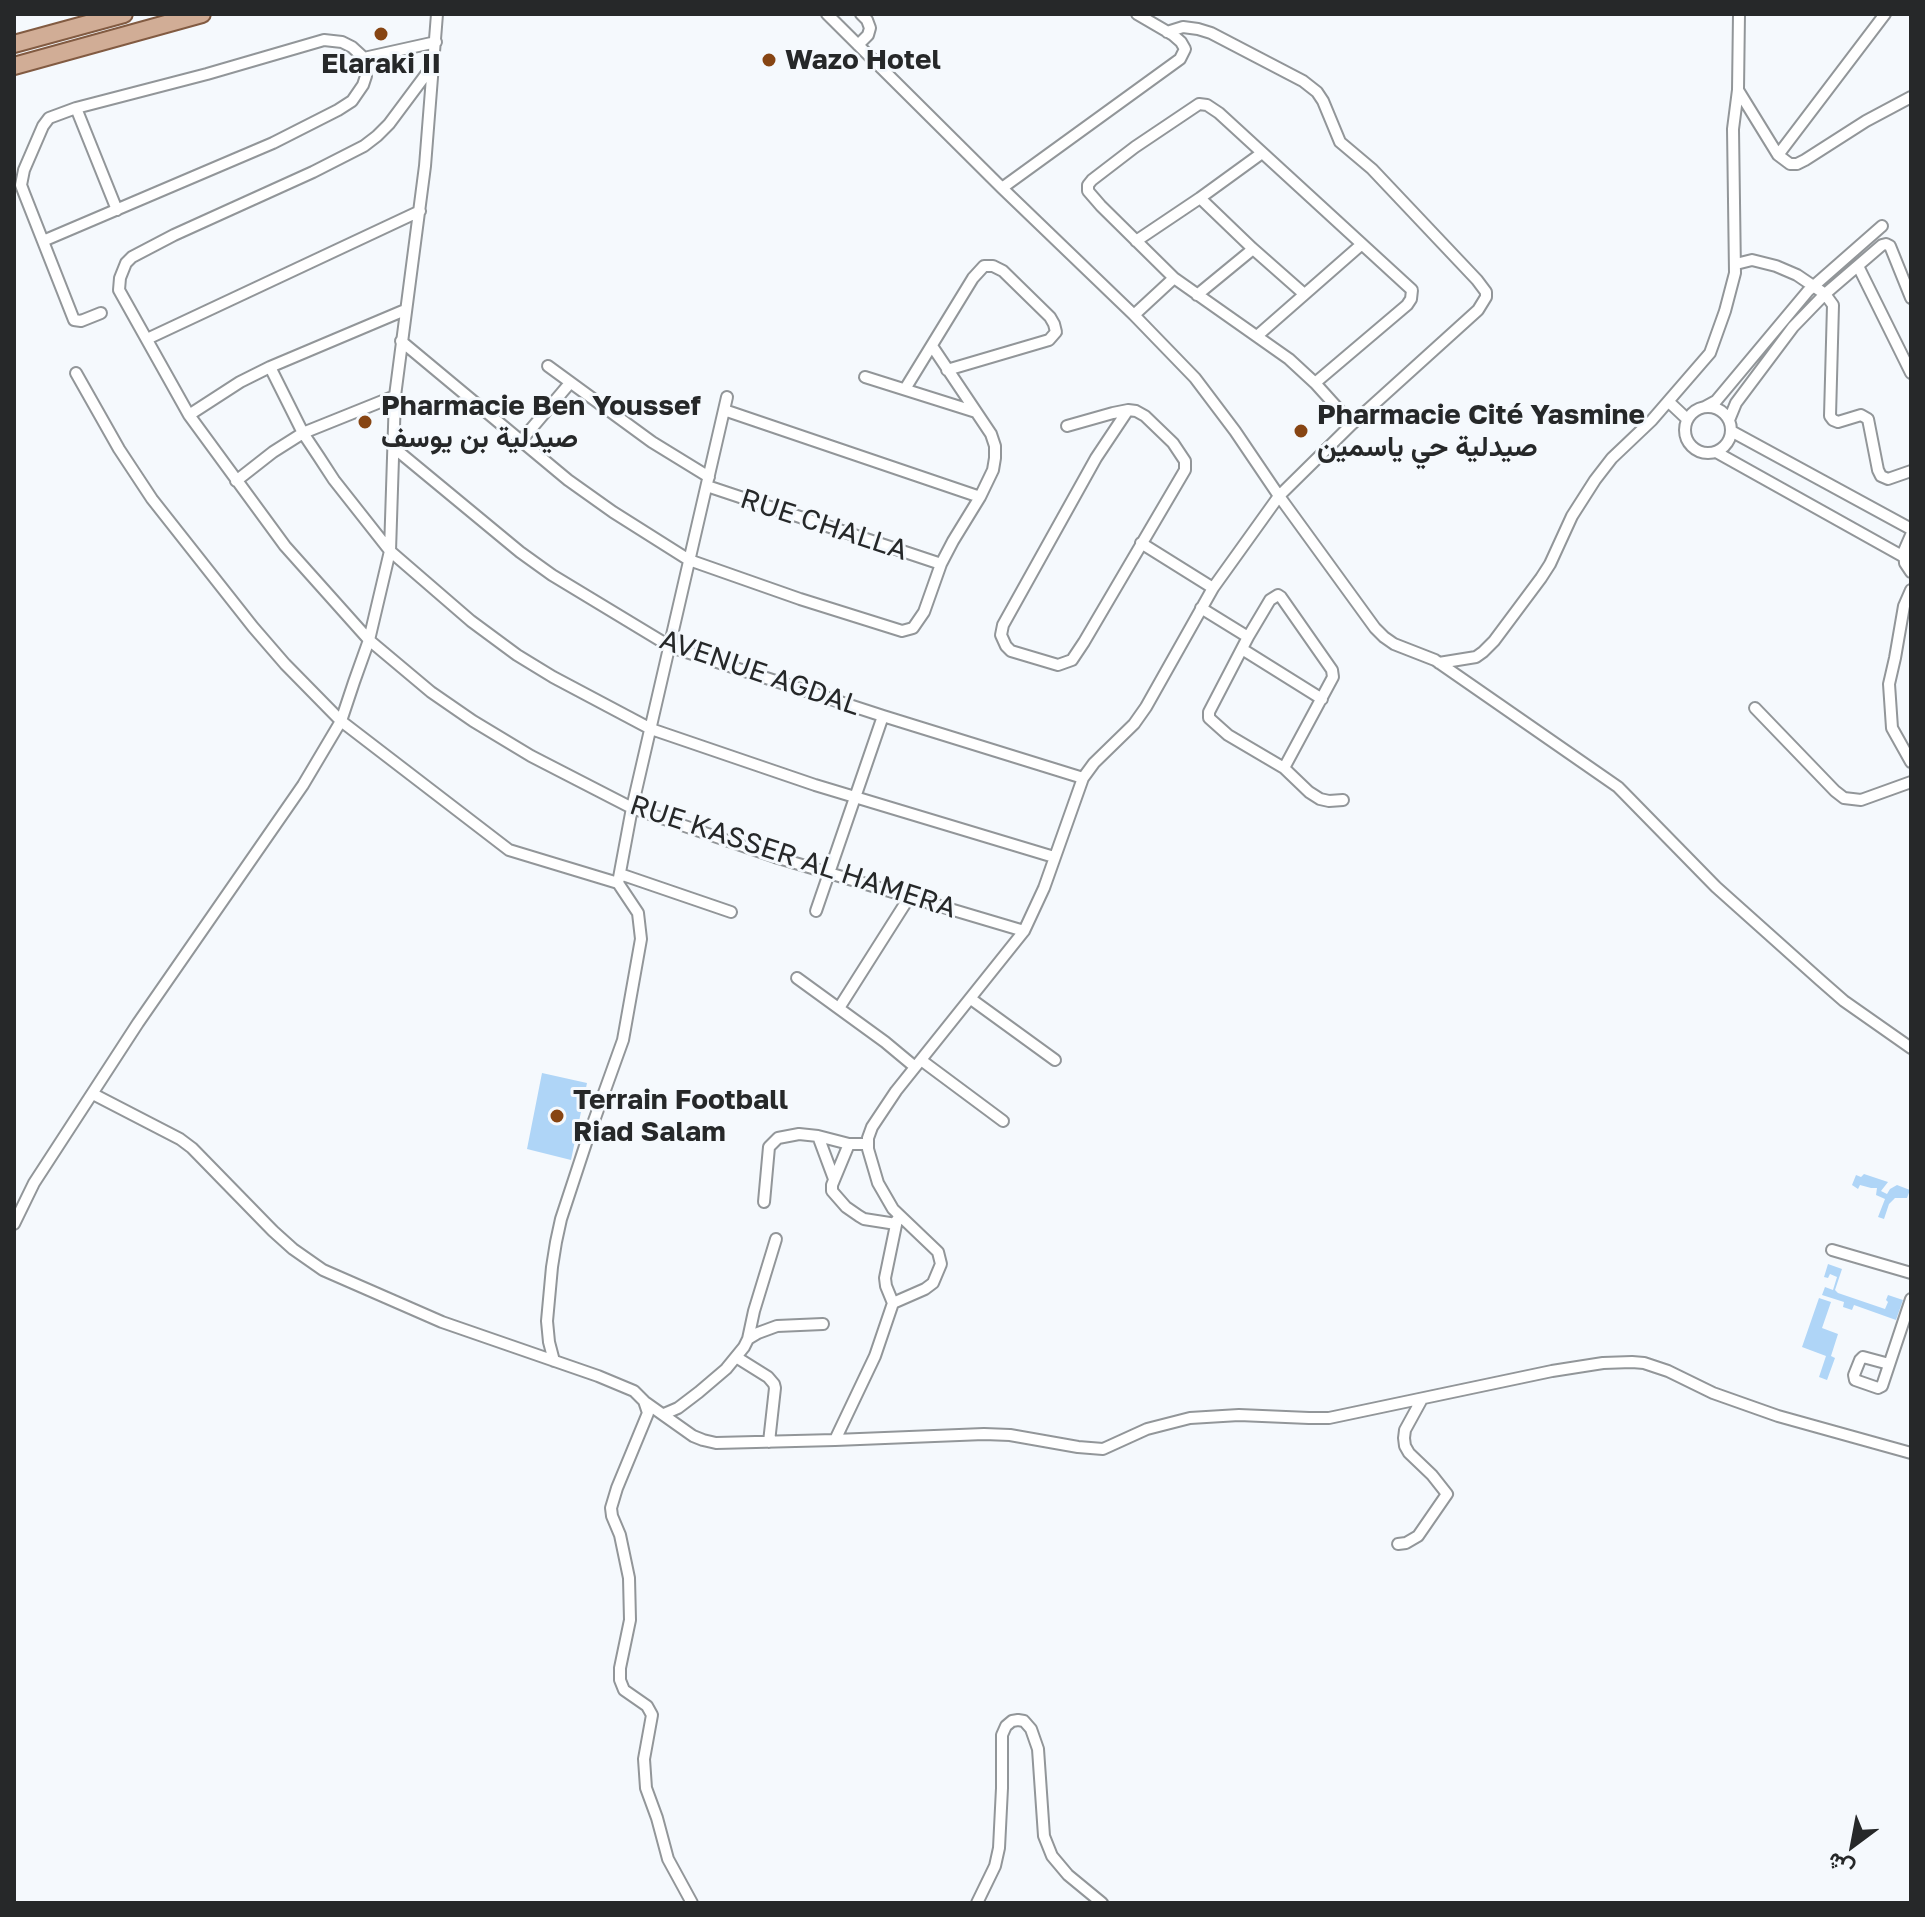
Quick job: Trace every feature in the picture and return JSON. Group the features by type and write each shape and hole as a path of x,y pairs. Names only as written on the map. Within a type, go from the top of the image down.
{"main road":[{"path":"14,44 124,14"},
{"path":"14,66 202,14"}],"street":[{"path":"14,1224 34,1183 172,973 303,785 341,721 369,640 390,551 395,396 425,166 437,14"},
{"path":"827,14 1195,378 1375,628 1394,644 1439,663 1618,787 1716,887 1820,980 1844,1001 1911,1048"},
{"path":"858,45 868,35 870,28 861,14"},
{"path":"1002,188 1184,54 1184,46 1137,14"},
{"path":"1439,663 1476,657 1494,641 1546,571 1572,516 1595,480 1612,458 1669,402 1710,353 1734,280 1736,264 1733,129 1738,90 1739,14"},
{"path":"1778,155 1885,14"},
{"path":"893,1303 933,1283 941,1264 938,1252 929,1242 897,1219 878,1183 868,1138 879,1115 1024,931 1036,908 1083,778 1146,707 1213,588 1279,496 1352,424 1478,310 1486,292 1372,169 1345,148 1317,92 1303,81 1230,41 1198,29 1183,27 1167,32"},
{"path":"43,241 273,143 338,110 352,101 363,85 366,76 364,58 342,42 324,40 76,108 46,122 22,179 24,193 74,320 81,321 101,313"},
{"path":"364,58 436,42"},
{"name":"RUE KASSER AL HAMERA","path":"433,65 389,124 364,146 174,235 132,257 122,271 119,290 189,415 292,555 369,640 431,692 473,721 531,756 632,808 775,857 1024,931"},
{"path":"1738,90 1778,155 1790,164 1805,160 1911,97"},
{"path":"1315,383 1407,305 1412,290 1407,284 1211,106 1203,104 1194,107 1092,180 1087,188 1095,200 1174,278 1289,359 1352,424"},
{"path":"76,108 117,210"},
{"path":"1136,241 1262,153"},
{"path":"1200,198 1303,293"},
{"path":"147,339 420,211"},
{"path":"1882,226 1814,286 1716,401 1695,411 1687,419 1685,435 1690,445 1699,452 1716,452 1904,557"},
{"path":"1257,336 1362,244"},
{"path":"1716,452 1729,442 1736,403 1793,327 1825,294 1882,245 1890,246 1911,298"},
{"path":"1197,295 1253,249"},
{"path":"1736,264 1752,260 1776,266 1797,275 1825,294 1833,305 1830,416 1838,422 1861,415 1868,419 1881,476 1888,479 1911,471"},
{"path":"905,389 973,278 984,266 1003,271 1054,324 1056,332 1049,340 947,370"},
{"path":"1858,266 1911,373"},
{"path":"1134,315 1174,278"},
{"path":"189,415 270,367 405,310"},
{"path":"401,341 520,442 591,497 689,560 902,631 913,628 924,612 941,564 993,470 995,446 991,434 932,346"},
{"name":"RUE CHALLA","path":"548,366 708,481 941,564"},
{"path":"270,367 303,433 334,480 390,551 471,621 553,677 651,729 719,754 1054,857"},
{"path":"76,373 119,449 152,499 253,627 341,721 509,850 731,912"},
{"path":"865,377 976,412"},
{"path":"520,442 570,383"},
{"path":"236,481 303,433 395,396"},
{"path":"554,1361 547,1321 556,1242 576,1173 623,1040 641,939 638,913 619,879 632,808 727,397"},
{"path":"1669,402 1687,419"},
{"path":"1705,407 1722,411 1730,425 1911,532 1904,557 1911,572"},
{"path":"724,410 980,497"},
{"path":"1067,426 1128,410 1145,416 1162,432 1181,454 1185,465 1183,476 1084,642 1072,660 1058,665 1011,651 1001,635 1003,625 1096,458 1128,410"},
{"name":"AVENUE AGDAL","path":"393,447 520,552 552,575 671,647 1083,778"},
{"path":"1141,543 1213,588"},
{"path":"1911,590 1904,606 1889,684 1892,728 1911,762"},
{"path":"1284,768 1332,681 1332,670 1278,595 1270,600 1248,637 1209,712 1209,718 1228,735 1284,768 1320,799 1343,800"},
{"path":"1201,608 1248,637"},
{"path":"1242,649 1322,699"},
{"path":"1755,708 1844,798 1861,800 1911,782"},
{"path":"816,911 883,716"},
{"path":"839,1008 910,896"},
{"path":"797,978 1003,1121"},
{"path":"971,999 1055,1060"},
{"path":"93,1094 180,1139 202,1156 273,1231 323,1270 442,1322 634,1391 680,1427 703,1440 716,1443 955,1434 1010,1435 1103,1449 1147,1429 1190,1418 1239,1415 1329,1418 1552,1371 1632,1362 1668,1371 1713,1393 1778,1416 1911,1453"},
{"path":"764,1202 769,1147 778,1138 799,1134 849,1144 868,1144"},
{"path":"818,1136 834,1179"},
{"path":"849,1144 832,1191 846,1207 864,1219 897,1219"},
{"path":"835,1440 875,1356 893,1303 885,1278 897,1219"},
{"path":"664,1414 678,1408 726,1369 748,1339 776,1239"},
{"path":"1832,1250 1911,1273"},
{"path":"1889,1364 1911,1299"},
{"path":"748,1339 777,1326 823,1324"},
{"path":"736,1357 774,1384 769,1442"},
{"path":"1398,1544 1418,1536 1447,1494 1405,1446 1405,1430 1422,1399"},
{"path":"644,1401 648,1413 611,1508 629,1578 630,1620 620,1680 624,1690 647,1706 652,1715 644,1759 646,1788 668,1859 692,1903"},
{"path":"977,1903 995,1866 999,1848 1002,1735 1006,1726 1018,1720 1024,1721 1031,1729 1038,1749 1044,1836 1052,1856 1068,1875 1102,1903"}],"shaded area":[{"name":"Terrain Football Riad Salam","path":"542,1073 587,1083 571,1160 527,1149"},
{"path":"1864,1174 1888,1182 1881,1191 1887,1194 1897,1185 1910,1190 1907,1198 1895,1198 1889,1204 1884,1219 1878,1217 1885,1199 1876,1195 1877,1188 1860,1185 1858,1189 1852,1185 1856,1175 1861,1177"},
{"path":"1828,1264 1842,1269 1835,1290 1838,1293 1885,1309 1888,1295 1903,1300 1896,1320 1854,1305 1852,1310 1843,1307 1844,1302 1822,1295 1825,1287 1833,1290 1837,1277 1830,1274 1828,1278 1824,1277"},
{"path":"1819,1298 1831,1302 1822,1328 1838,1334 1831,1356 1835,1358 1827,1380 1819,1377 1826,1356 1802,1347"}],"place":[{"name":"Elaraki II","path":"381,34"},
{"name":"Wazo Hotel","path":"769,60"},
{"name":"Pharmacie Ben Youssef صيدلية بن يوسف","path":"365,422"},
{"name":"Pharmacie Cité Yasmine صيدلية حي ياسمين","path":"1301,431"},
{"name":"Terrain Football Riad Salam","path":"557,1116"}]}
